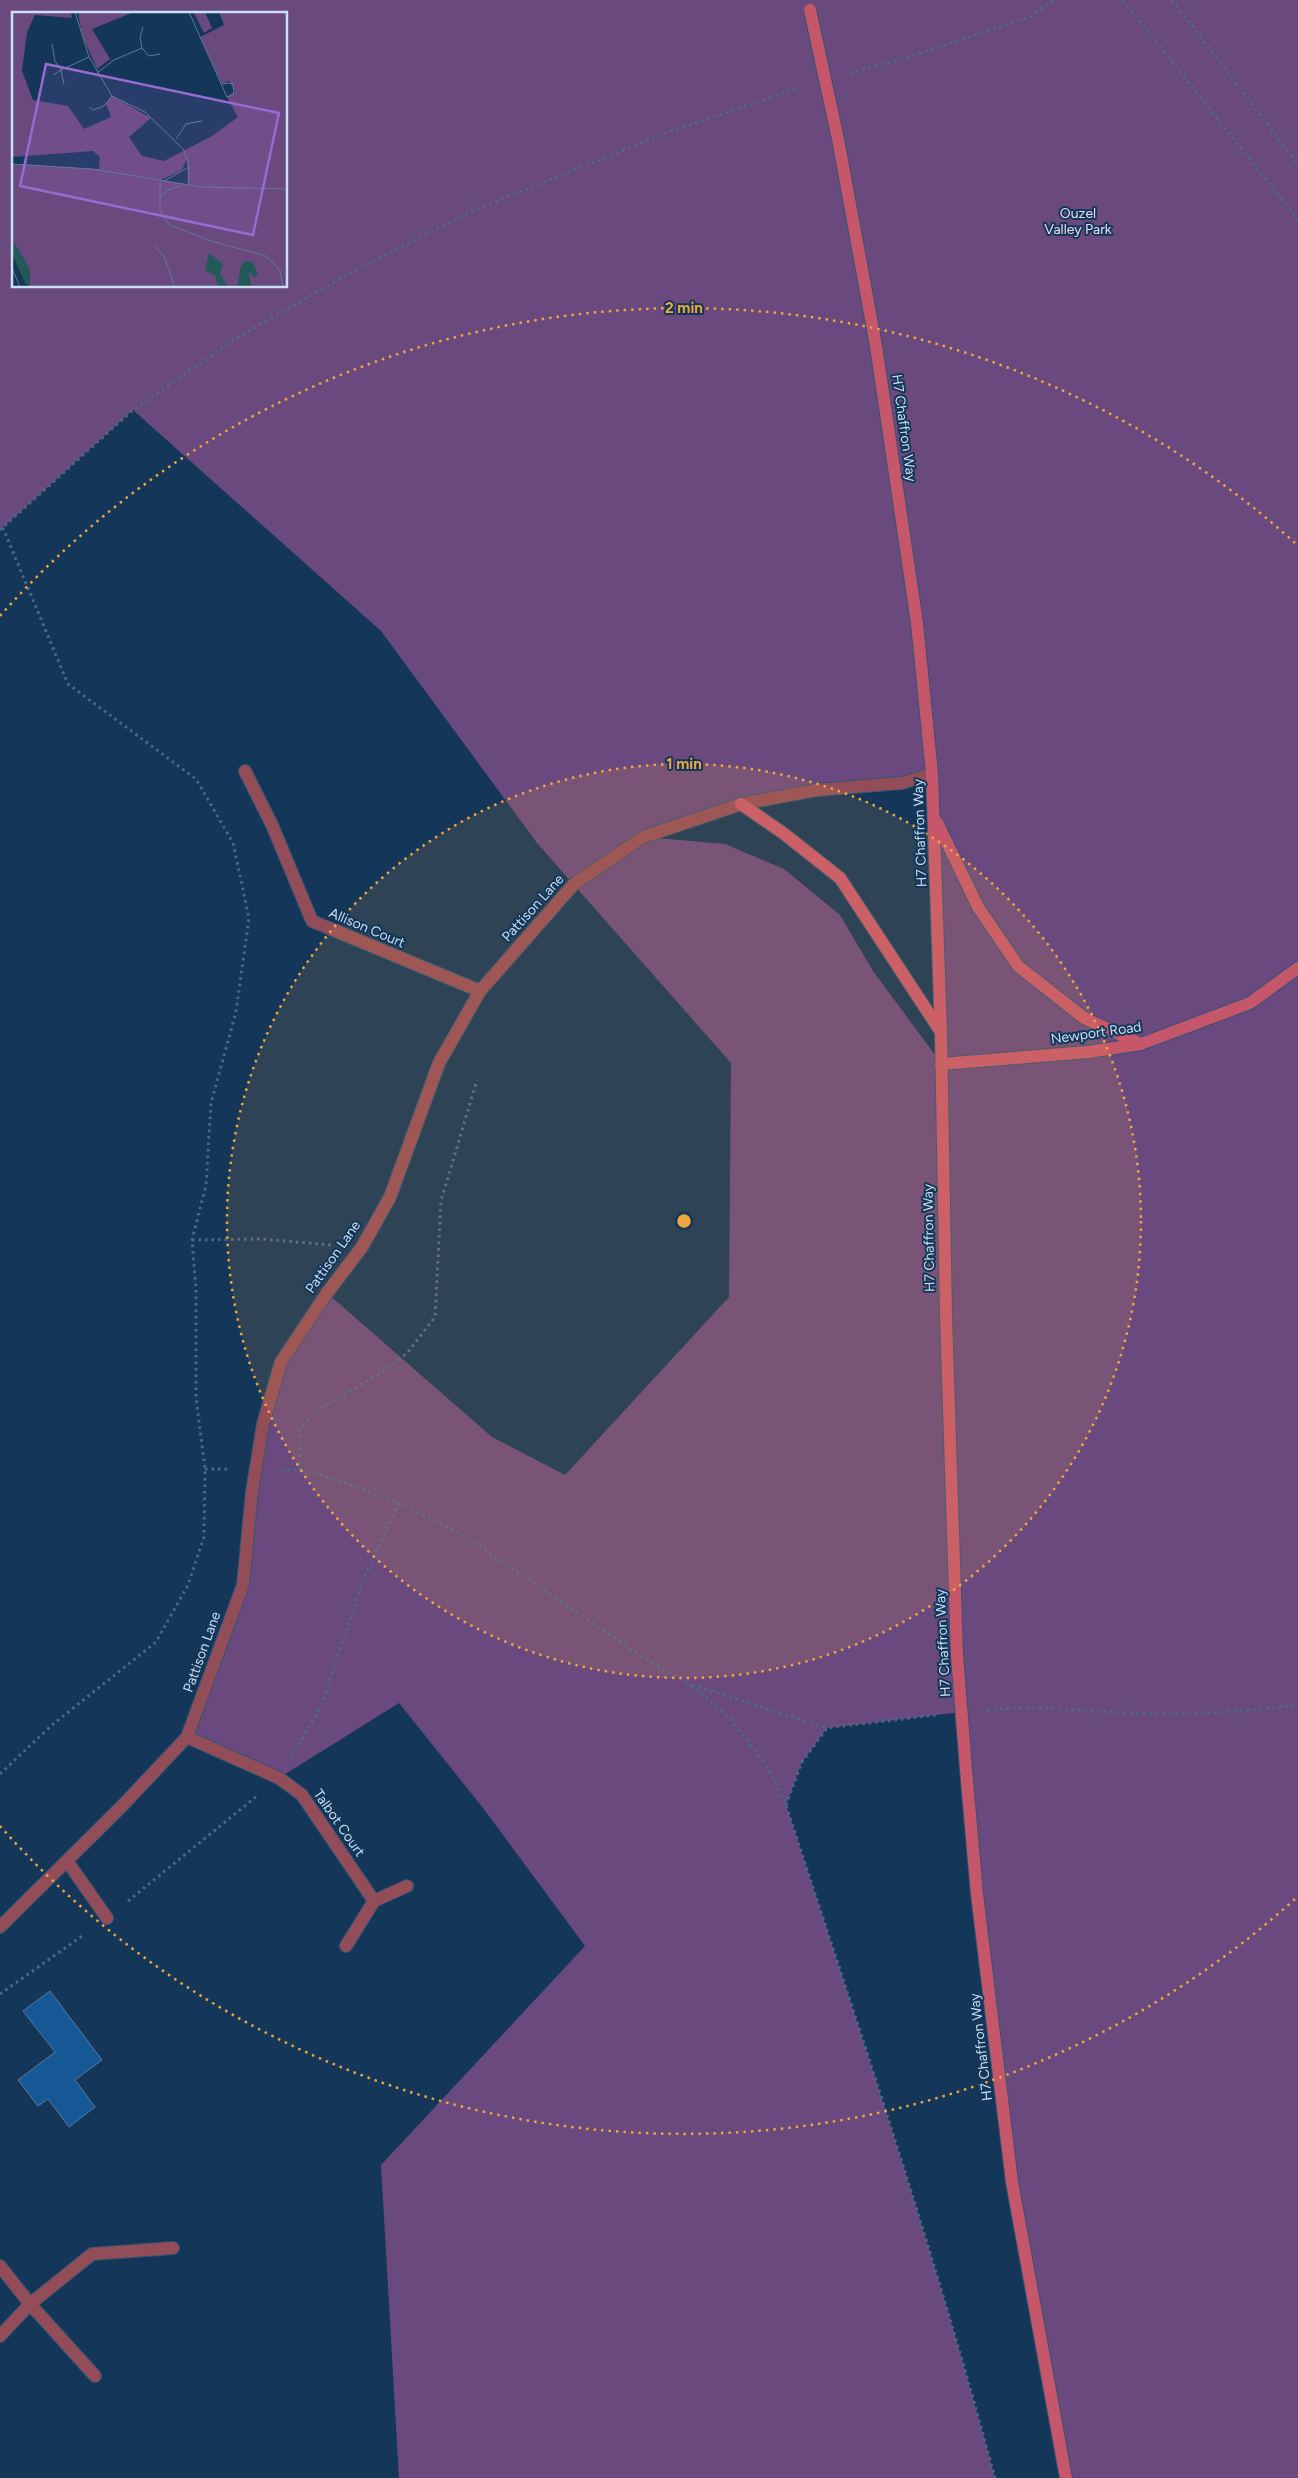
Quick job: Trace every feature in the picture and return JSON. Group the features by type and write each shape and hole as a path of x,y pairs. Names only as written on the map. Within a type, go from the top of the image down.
{"street":[{"name":"H7 Chaffron Way","path":"808,5 838,139 876,346 916,623 932,774 935,817 942,1064 946,1326 957,1655 977,1894 1012,2182 1066,2478"},
{"name":"Allison Court","path":"245,771 272,825 312,921 480,991"},
{"name":"Pattison Lane","path":"0,1927 187,1737 243,1585 256,1468 263,1424 281,1362 327,1293 362,1247 390,1197 439,1063 480,991 574,884 643,837 741,804 816,790 902,783 932,774"},
{"path":"741,804 783,833 840,878 941,1032"},
{"path":"935,817 978,908 1018,966 1084,1018 1141,1044"},
{"name":"Newport Road","path":"942,1064 1088,1052 1141,1044 1250,1003 1298,968"},
{"name":"Talbot Court","path":"187,1737 279,1778 302,1795 374,1900"},
{"path":"67,1861 107,1918"},
{"path":"346,1946 374,1900 407,1886"},
{"path":"0,2336 30,2304 92,2254 173,2248"},
{"path":"0,2266 30,2304 95,2376"}],"path":[{"path":"848,74 915,55 1030,17 1053,0"},
{"path":"1123,0 1298,220"},
{"path":"1172,0 1298,164"},
{"path":"0,1774 52,1725 156,1642 188,1585 204,1537 206,1469 196,1397 196,1289 192,1240 206,1184 211,1103 236,1012 249,918 234,844 196,779 68,684 2,529 133,410 235,339 354,271 470,212 664,134 771,96 810,85"},
{"path":"300,1470 299,1429 318,1410 386,1370 408,1352 435,1317 441,1201 477,1080"},
{"path":"192,1240 262,1240 362,1247"},
{"path":"206,1469 256,1468 300,1470 344,1482 399,1503 458,1532 632,1650 689,1684 730,1718 768,1768 786,1805 892,2127 962,2353 995,2478"},
{"path":"689,1684 827,1728 944,1714"},
{"path":"980,1710 1017,1707 1165,1714 1248,1711 1298,1705"},
{"path":"786,1805 802,1762 827,1728"}],"green space":[{"name":"Ouzel Valley Park","path":"0,0 1298,0 1298,2478 1065,2478 1013,2185 961,1712 827,1728 802,1762 786,1805 921,2224 972,2393 995,2478 399,2478 381,2165 585,1946 483,1808 399,1703 279,1778 187,1737 243,1585 263,1424 281,1362 327,1293 492,1437 565,1475 729,1297 731,1063 537,843 381,631 133,410 0,530","holes":["932,774 941,1063 873,971 840,915 784,869 725,844 645,837 741,804"]}],"building":[{"path":"50,1991 102,2060 75,2080 95,2107 69,2127 48,2099 38,2106 18,2080 55,2052 23,2011"}]}
